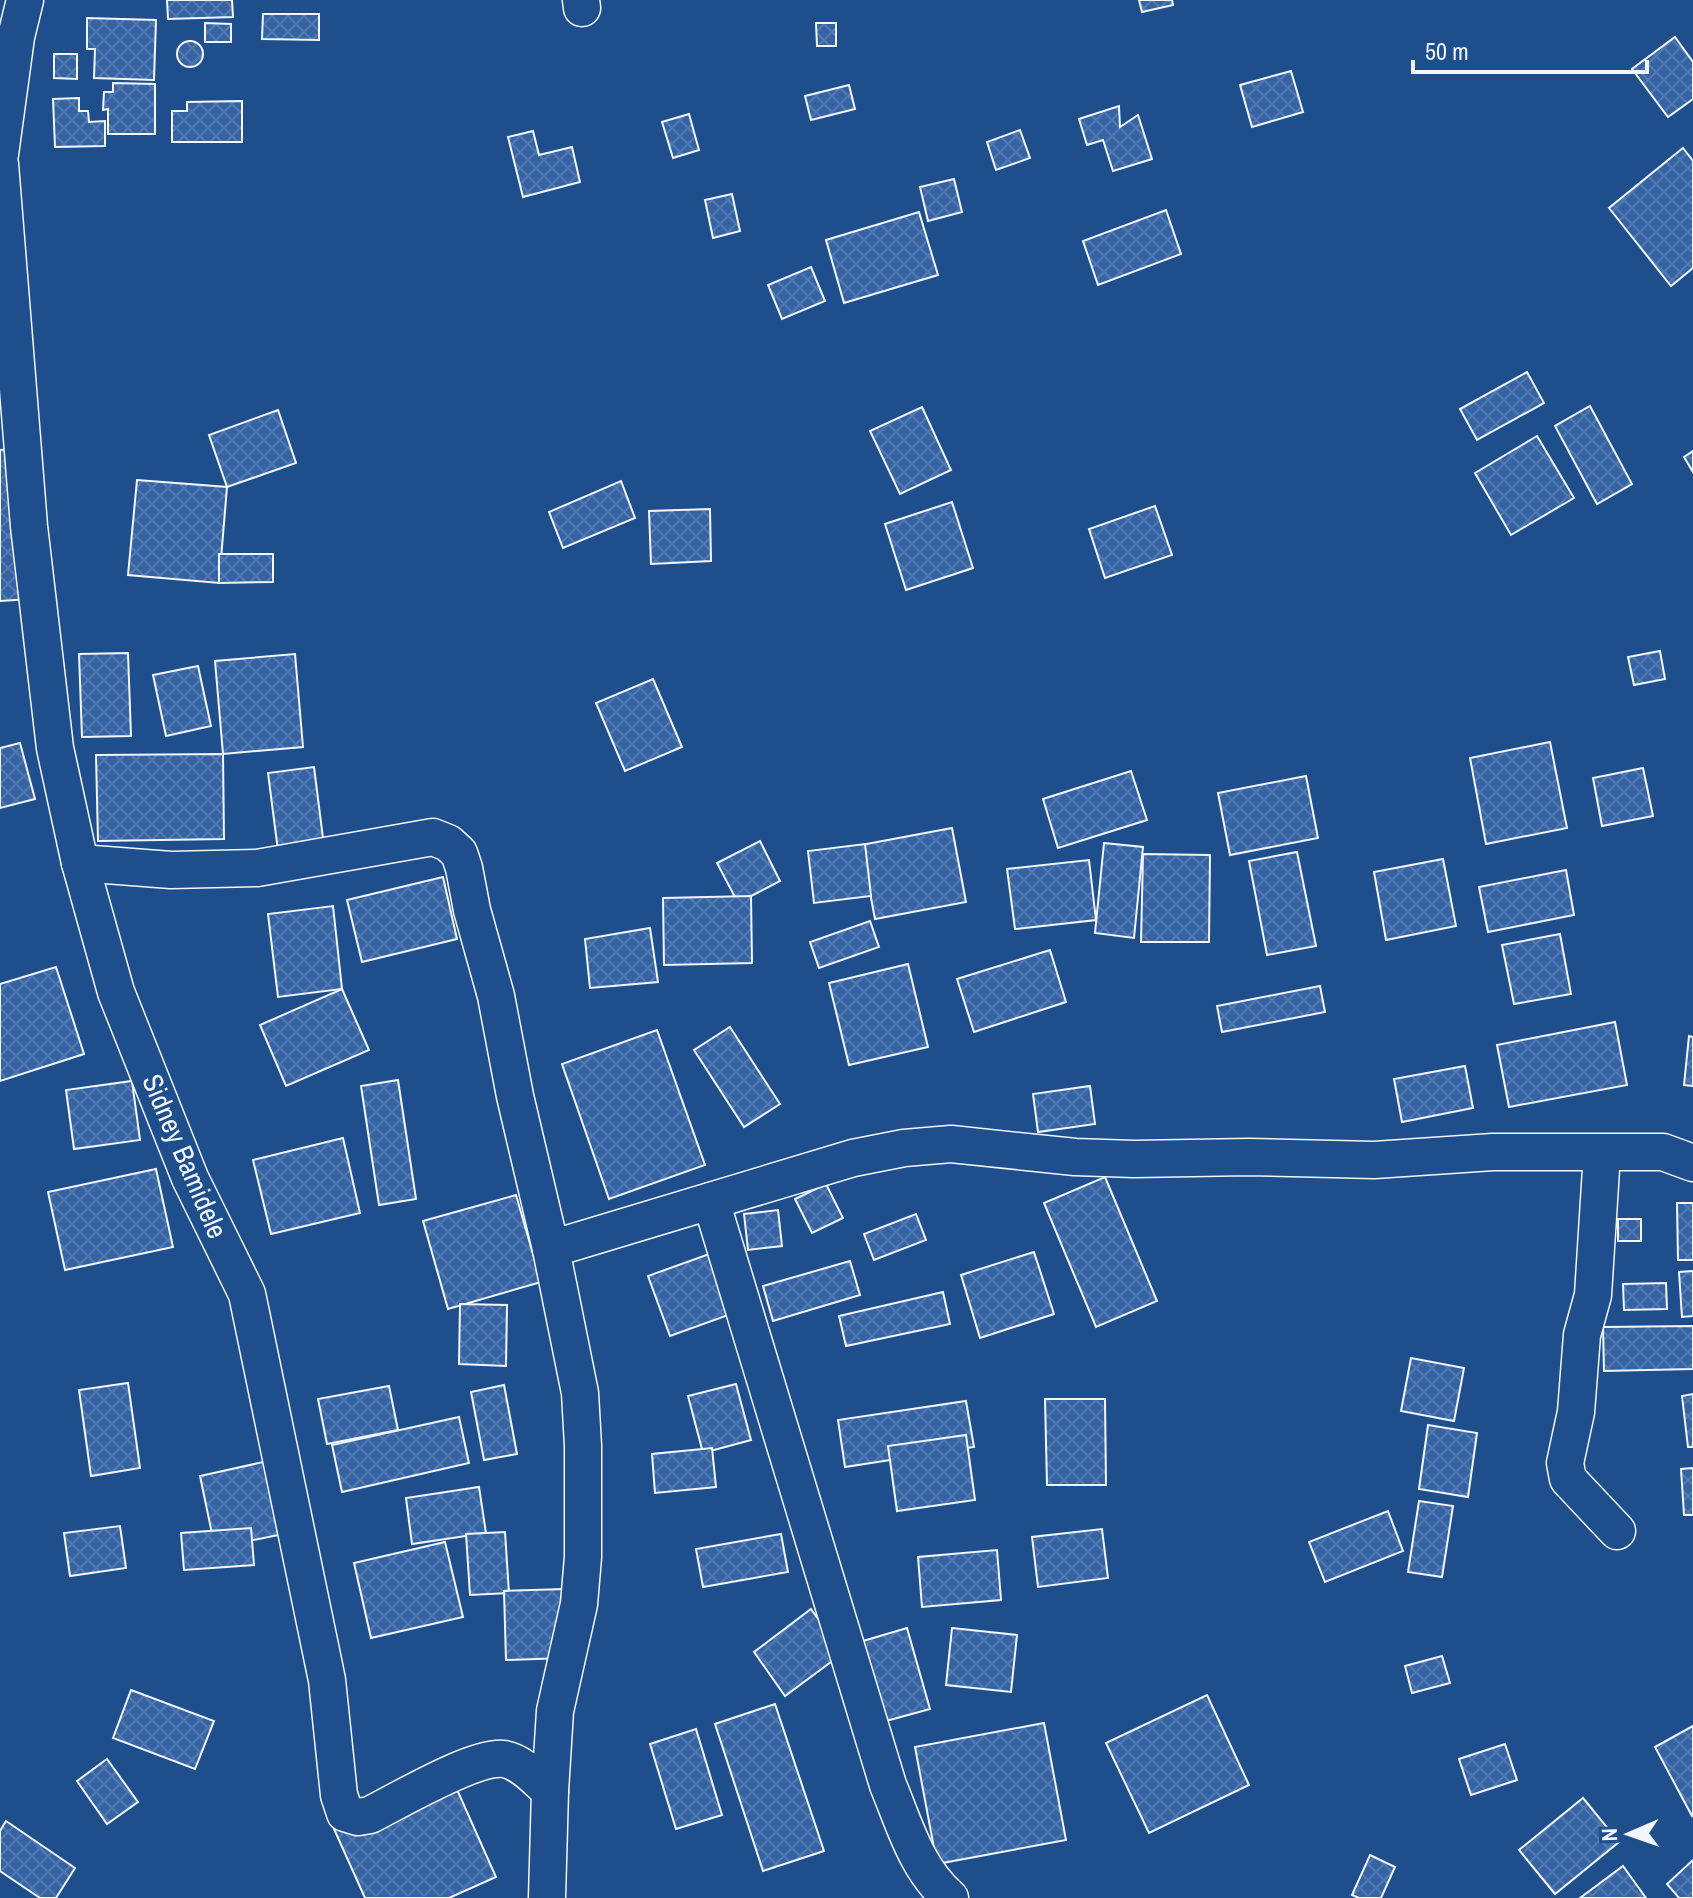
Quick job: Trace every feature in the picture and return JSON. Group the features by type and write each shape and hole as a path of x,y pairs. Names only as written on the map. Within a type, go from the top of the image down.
{"street":[{"path":"0,154 16,37 25,0"},
{"name":"Sidney Bamidele","path":"0,164 31,542 55,748 80,863 116,992 190,1178 247,1294 327,1680 339,1795 345,1813 358,1817 370,1815 444,1777 492,1759 506,1759 521,1766 550,1791"},
{"path":"80,863 171,870 257,868 433,837 448,843 459,853 496,996 580,1393 583,1557 579,1604 555,1711 547,1898"},
{"path":"551,1249 853,1158 904,1148 951,1144 1075,1157 1134,1159 1249,1157 1374,1160 1493,1152 1663,1152 1693,1163"},
{"path":"1602,1153 1593,1295 1582,1335 1576,1412 1565,1463 1568,1479 1617,1531"},
{"path":"711,1201 888,1785 919,1862 935,1885 950,1898"}],"building":[{"path":"167,0 232,0 233,17 168,19"},
{"path":"1139,0 1172,0 1173,5 1142,12"},
{"path":"263,14 319,14 319,40 262,39"},
{"path":"87,18 156,20 154,80 94,78 95,49 87,49"},
{"path":"205,23 231,24 231,42 205,42"},
{"path":"816,23 836,23 836,46 817,46"},
{"path":"1675,37 1693,62 1693,99 1668,117 1632,69"},
{"path":"190,41 199,45 203,54 199,63 190,67 181,63 177,54 181,45"},
{"path":"54,54 77,54 77,79 54,78"},
{"path":"1291,71 1303,112 1252,127 1240,85"},
{"path":"113,83 155,84 155,134 108,134 108,109 103,110 104,92 113,92"},
{"path":"849,85 855,109 811,120 805,96"},
{"path":"79,98 79,111 88,111 89,122 105,121 105,146 55,147 53,99"},
{"path":"242,101 242,142 172,142 172,111 187,111 187,102"},
{"path":"1119,106 1120,127 1138,115 1152,159 1113,171 1103,140 1087,145 1079,119"},
{"path":"689,114 699,150 673,158 662,122"},
{"path":"1020,130 1030,158 996,170 987,142"},
{"path":"533,131 539,155 572,147 580,182 523,197 508,137"},
{"path":"1683,148 1693,161 1693,268 1671,286 1609,208"},
{"path":"954,179 962,212 928,221 920,187"},
{"path":"732,194 740,231 713,238 705,200"},
{"path":"1166,210 1181,254 1098,285 1083,241"},
{"path":"919,212 938,275 844,303 826,240"},
{"path":"811,267 825,301 782,319 768,285"},
{"path":"1527,372 1544,403 1477,440 1460,409"},
{"path":"1590,406 1632,484 1597,504 1555,426"},
{"path":"922,407 951,470 900,494 870,431"},
{"path":"278,410 296,463 227,487 209,435"},
{"path":"1537,436 1574,498 1511,535 1475,473"},
{"path":"21,448 30,599 0,601 0,450"},
{"path":"1693,451 1693,472 1684,457"},
{"path":"137,480 227,487 219,583 128,575"},
{"path":"621,481 635,518 563,548 549,512"},
{"path":"952,502 973,568 906,590 885,524"},
{"path":"1155,506 1172,555 1105,578 1089,529"},
{"path":"710,509 711,561 651,564 649,511"},
{"path":"219,554 273,554 273,582 219,583"},
{"path":"1660,651 1665,679 1634,685 1628,657"},
{"path":"128,653 131,736 82,737 79,654"},
{"path":"295,654 303,747 223,754 215,661"},
{"path":"198,666 211,726 166,736 153,675"},
{"path":"653,679 682,747 625,771 596,703"},
{"path":"1550,742 1567,828 1486,844 1470,758"},
{"path":"20,743 35,799 0,808 0,748"},
{"path":"223,754 224,839 98,841 96,755"},
{"path":"314,767 324,846 278,851 268,773"},
{"path":"1643,768 1653,816 1602,826 1593,778"},
{"path":"1131,771 1147,820 1058,848 1043,799"},
{"path":"1306,776 1318,838 1230,855 1218,793"},
{"path":"952,828 966,902 875,919 861,845"},
{"path":"760,841 780,881 738,903 717,863"},
{"path":"1104,843 1143,847 1134,938 1095,933"},
{"path":"865,844 871,896 814,903 808,851"},
{"path":"1297,852 1316,946 1267,955 1249,861"},
{"path":"1143,854 1210,855 1209,942 1141,942"},
{"path":"1443,859 1456,926 1386,940 1374,872"},
{"path":"1089,860 1096,920 1015,929 1007,869"},
{"path":"1566,870 1574,915 1488,932 1479,887"},
{"path":"443,877 457,939 362,962 347,900"},
{"path":"751,896 752,963 664,965 663,898"},
{"path":"333,906 342,989 278,997 268,914"},
{"path":"870,921 879,947 819,968 810,942"},
{"path":"650,928 658,982 590,988 585,939"},
{"path":"1560,934 1571,994 1514,1004 1502,945"},
{"path":"1050,950 1066,1002 974,1032 957,979"},
{"path":"908,964 928,1047 849,1065 829,983"},
{"path":"56,967 84,1054 0,1081 0,984"},
{"path":"1320,986 1325,1012 1222,1032 1217,1006"},
{"path":"342,989 369,1050 286,1086 260,1025"},
{"path":"1615,1022 1627,1085 1509,1107 1497,1045"},
{"path":"730,1027 780,1104 744,1127 694,1050"},
{"path":"657,1030 705,1165 609,1199 562,1064"},
{"path":"1689,1036 1693,1037 1693,1086 1684,1085"},
{"path":"1465,1066 1473,1108 1402,1122 1394,1079"},
{"path":"398,1080 416,1199 379,1205 361,1086"},
{"path":"132,1081 140,1140 74,1149 66,1090"},
{"path":"1090,1086 1095,1124 1038,1132 1033,1094"},
{"path":"343,1138 360,1213 271,1234 253,1160"},
{"path":"156,1169 173,1247 65,1270 48,1192"},
{"path":"1105,1177 1157,1301 1096,1327 1044,1203"},
{"path":"826,1184 843,1218 812,1233 795,1199"},
{"path":"516,1195 541,1282 448,1309 423,1221"},
{"path":"1677,1203 1693,1203 1693,1260 1678,1260"},
{"path":"778,1210 782,1246 748,1250 744,1214"},
{"path":"916,1214 926,1240 874,1260 864,1234"},
{"path":"1618,1219 1641,1219 1641,1241 1618,1241"},
{"path":"1034,1252 1054,1314 980,1338 961,1275"},
{"path":"712,1253 734,1313 670,1336 648,1276"},
{"path":"850,1261 860,1295 773,1321 763,1286"},
{"path":"1693,1271 1693,1316 1682,1317 1679,1272"},
{"path":"1666,1283 1667,1309 1624,1310 1623,1284"},
{"path":"943,1292 950,1324 846,1346 839,1316"},
{"path":"460,1304 507,1305 506,1366 459,1364"},
{"path":"1693,1326 1693,1369 1604,1371 1603,1327"},
{"path":"1411,1358 1464,1368 1454,1421 1401,1411"},
{"path":"128,1383 140,1468 91,1476 79,1390"},
{"path":"736,1384 751,1440 703,1453 688,1396"},
{"path":"504,1385 517,1454 484,1460 471,1392"},
{"path":"389,1386 398,1430 327,1444 318,1399"},
{"path":"1693,1394 1693,1447 1688,1447 1682,1396"},
{"path":"1045,1399 1105,1399 1106,1485 1047,1485"},
{"path":"966,1401 974,1447 845,1467 838,1420"},
{"path":"459,1417 469,1463 342,1492 332,1445"},
{"path":"1428,1425 1477,1433 1468,1497 1419,1489"},
{"path":"966,1435 975,1500 897,1511 888,1446"},
{"path":"712,1448 716,1487 655,1493 652,1454"},
{"path":"277,1459 293,1532 215,1548 200,1476"},
{"path":"1693,1468 1693,1515 1684,1515 1681,1469"},
{"path":"479,1487 486,1533 412,1544 406,1498"},
{"path":"1419,1501 1453,1506 1442,1577 1408,1572"},
{"path":"1388,1511 1403,1551 1325,1582 1309,1542"},
{"path":"120,1526 126,1568 70,1576 64,1533"},
{"path":"251,1528 254,1565 184,1570 181,1533"},
{"path":"1102,1529 1108,1578 1038,1587 1032,1537"},
{"path":"505,1532 509,1593 470,1595 466,1534"},
{"path":"781,1534 788,1572 703,1587 696,1549"},
{"path":"445,1542 463,1617 371,1638 354,1563"},
{"path":"997,1550 1001,1600 922,1607 918,1557"},
{"path":"563,1589 565,1658 506,1660 504,1591"},
{"path":"811,1609 843,1653 785,1696 754,1652"},
{"path":"907,1628 930,1709 886,1721 863,1641"},
{"path":"952,1628 1017,1635 1011,1692 946,1685"},
{"path":"1442,1656 1450,1683 1412,1693 1405,1666"},
{"path":"131,1690 214,1721 195,1769 113,1738"},
{"path":"1207,1695 1249,1785 1149,1833 1106,1743"},
{"path":"775,1704 824,1851 763,1871 715,1724"},
{"path":"1044,1723 1066,1840 937,1864 915,1747"},
{"path":"1693,1726 1693,1815 1692,1816 1655,1747"},
{"path":"696,1729 722,1815 676,1829 650,1744"},
{"path":"1505,1744 1517,1780 1471,1795 1459,1759"},
{"path":"107,1759 138,1802 107,1824 77,1781"},
{"path":"451,1776 496,1877 449,1898 365,1898 334,1829"},
{"path":"1583,1798 1619,1842 1555,1894 1519,1850"},
{"path":"6,1821 75,1868 56,1898 40,1898 0,1871 0,1831"},
{"path":"1370,1855 1395,1867 1381,1898 1359,1898 1352,1895"},
{"path":"1693,1860 1693,1898 1679,1898 1667,1884"},
{"path":"1623,1866 1646,1898 1580,1898"}]}
